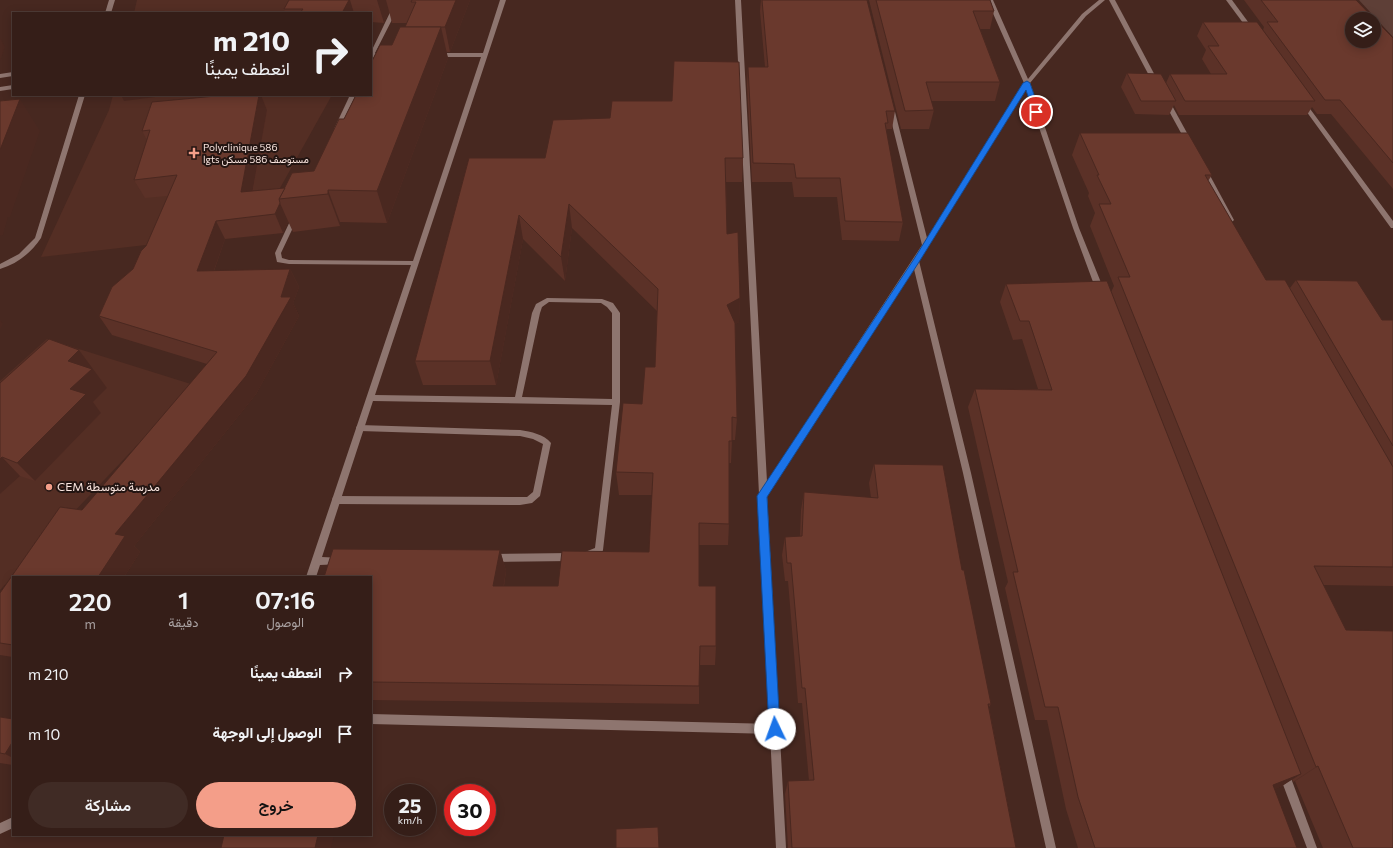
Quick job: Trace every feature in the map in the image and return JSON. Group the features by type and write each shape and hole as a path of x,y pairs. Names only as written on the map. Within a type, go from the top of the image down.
{"street":[{"path":"108,12 112,0"},
{"path":"395,55 372,56 399,0"},
{"path":"310,576 503,0"},
{"path":"738,0 781,848"},
{"path":"990,0 1027,83 1076,228 1102,295"},
{"path":"762,496 926,246 1027,83 1084,14 1102,0"},
{"path":"1112,0 1160,90"},
{"path":"1229,0 1257,39"},
{"path":"432,55 485,55"},
{"path":"0,76 12,74"},
{"path":"0,89 12,87"},
{"path":"0,267 22,256 32,247 38,238 82,96"},
{"path":"333,138 353,96"},
{"path":"1164,97 1194,152"},
{"path":"1299,97 1393,226"},
{"path":"889,100 926,246"},
{"path":"1202,166 1235,228"},
{"path":"299,210 278,253 279,260 289,262 415,263"},
{"path":"916,261 967,473 1051,848"},
{"path":"481,559 586,556 600,550 616,402 616,313 610,305 602,300 547,300 539,306 536,313 518,400"},
{"path":"370,398 616,402"},
{"path":"336,500 530,500 537,494 547,443 535,436 520,433 360,428"},
{"path":"316,561 347,561"},
{"path":"372,719 775,729"},
{"path":"1281,766 1312,848"},
{"path":"0,829 12,823"}],"shaded area":[{"path":"137,0 379,0 372,12 134,12"},
{"path":"1359,0 1393,0 1393,37 1381,24 1381,12 1370,12"},
{"name":"Polyclinique 586 lgts مستوصف 586 مسكن","path":"113,96 331,96 275,197 233,235 41,257 109,110"},
{"name":"CEM مدرسة متوسطة","path":"47,339 194,385 0,590 0,381"}],"building":[{"path":"289,0 349,0 343,12 301,12 303,9 284,9"},
{"path":"412,0 456,0 445,27 405,27 416,2 411,2"},
{"path":"762,0 867,0 895,111 886,111 888,123 885,123 903,222 845,221 840,178 796,178 794,164 753,163 748,67 768,67"},
{"path":"876,0 990,0 994,11 973,11 1000,82 926,82 934,110 905,111"},
{"path":"1261,0 1356,0 1368,12 1345,12 1345,48 1381,48 1381,26 1393,38 1393,163 1340,100 1325,100 1267,22 1278,22"},
{"path":"1203,22 1257,22 1315,101 1185,101 1170,74 1227,74 1208,46 1219,46"},
{"path":"400,27 441,27 377,191 328,190 328,194 279,199 292,173 314,171 339,119 344,119 356,96 372,96 372,61 380,45 392,45"},
{"path":"674,61 739,62 743,158 725,158 727,234 738,232 740,298 727,305 735,323 737,418 732,417 732,441 729,441 729,524 699,523 699,586 716,586 716,646 700,646 699,686 372,682 372,576 324,576 333,549 500,550 493,586 558,586 562,551 649,552 653,473 616,472 623,403 642,404 645,367 655,367 658,289 569,204 561,257 519,215 490,361 415,361 469,158 545,158 553,120 610,118 612,101 672,101"},
{"path":"1127,73 1161,74 1176,101 1141,101"},
{"path":"216,96 259,96 241,192 285,188 279,199 280,203 275,214 216,221 197,271 290,269 281,297 291,297 246,376 115,534 125,536 99,576 12,576 12,645 0,643 0,593 60,507 82,510 217,352 99,316 112,287 133,269 141,251 146,246 177,175 134,180 150,130 142,131 152,102"},
{"path":"20,99 0,150 0,101"},
{"path":"1080,133 1188,133 1212,175 1205,175 1266,280 1285,280 1393,467 1393,567 1314,566 1346,630 1393,631 1393,848 1353,848 1318,766 1316,767 1118,277 1130,277 1099,204 1111,204 1097,175 1099,175"},
{"path":"1296,280 1357,281 1382,320 1393,320 1393,446"},
{"path":"1107,281 1301,774 1273,785 1297,848 1095,848 1078,797 1058,707 1045,707 1013,572 1018,572 975,389 1052,390 1029,321 1020,321 1006,284"},
{"path":"49,339 79,350 68,361 92,369 70,389 86,394 17,463 2,457 0,459 0,383"},
{"path":"874,464 943,465 962,570 964,570 991,704 988,704 1016,848 792,848 788,781 814,780 805,688 802,688 791,563 787,563 785,537 802,536 804,492 878,498"},
{"path":"0,717 12,719 12,743 5,754 0,753"},
{"path":"658,827 659,848 616,848 616,829"},
{"path":"224,836 318,836 315,848 221,848"}],"place":[{"name":"Polyclinique 586 lgts مستوصف 586 مسكن","path":"194,153"},
{"name":"CEM مدرسة متوسطة","path":"49,487"}],"route":[{"path":"775,729 762,496 916,261 1027,83 1036,112"}]}
